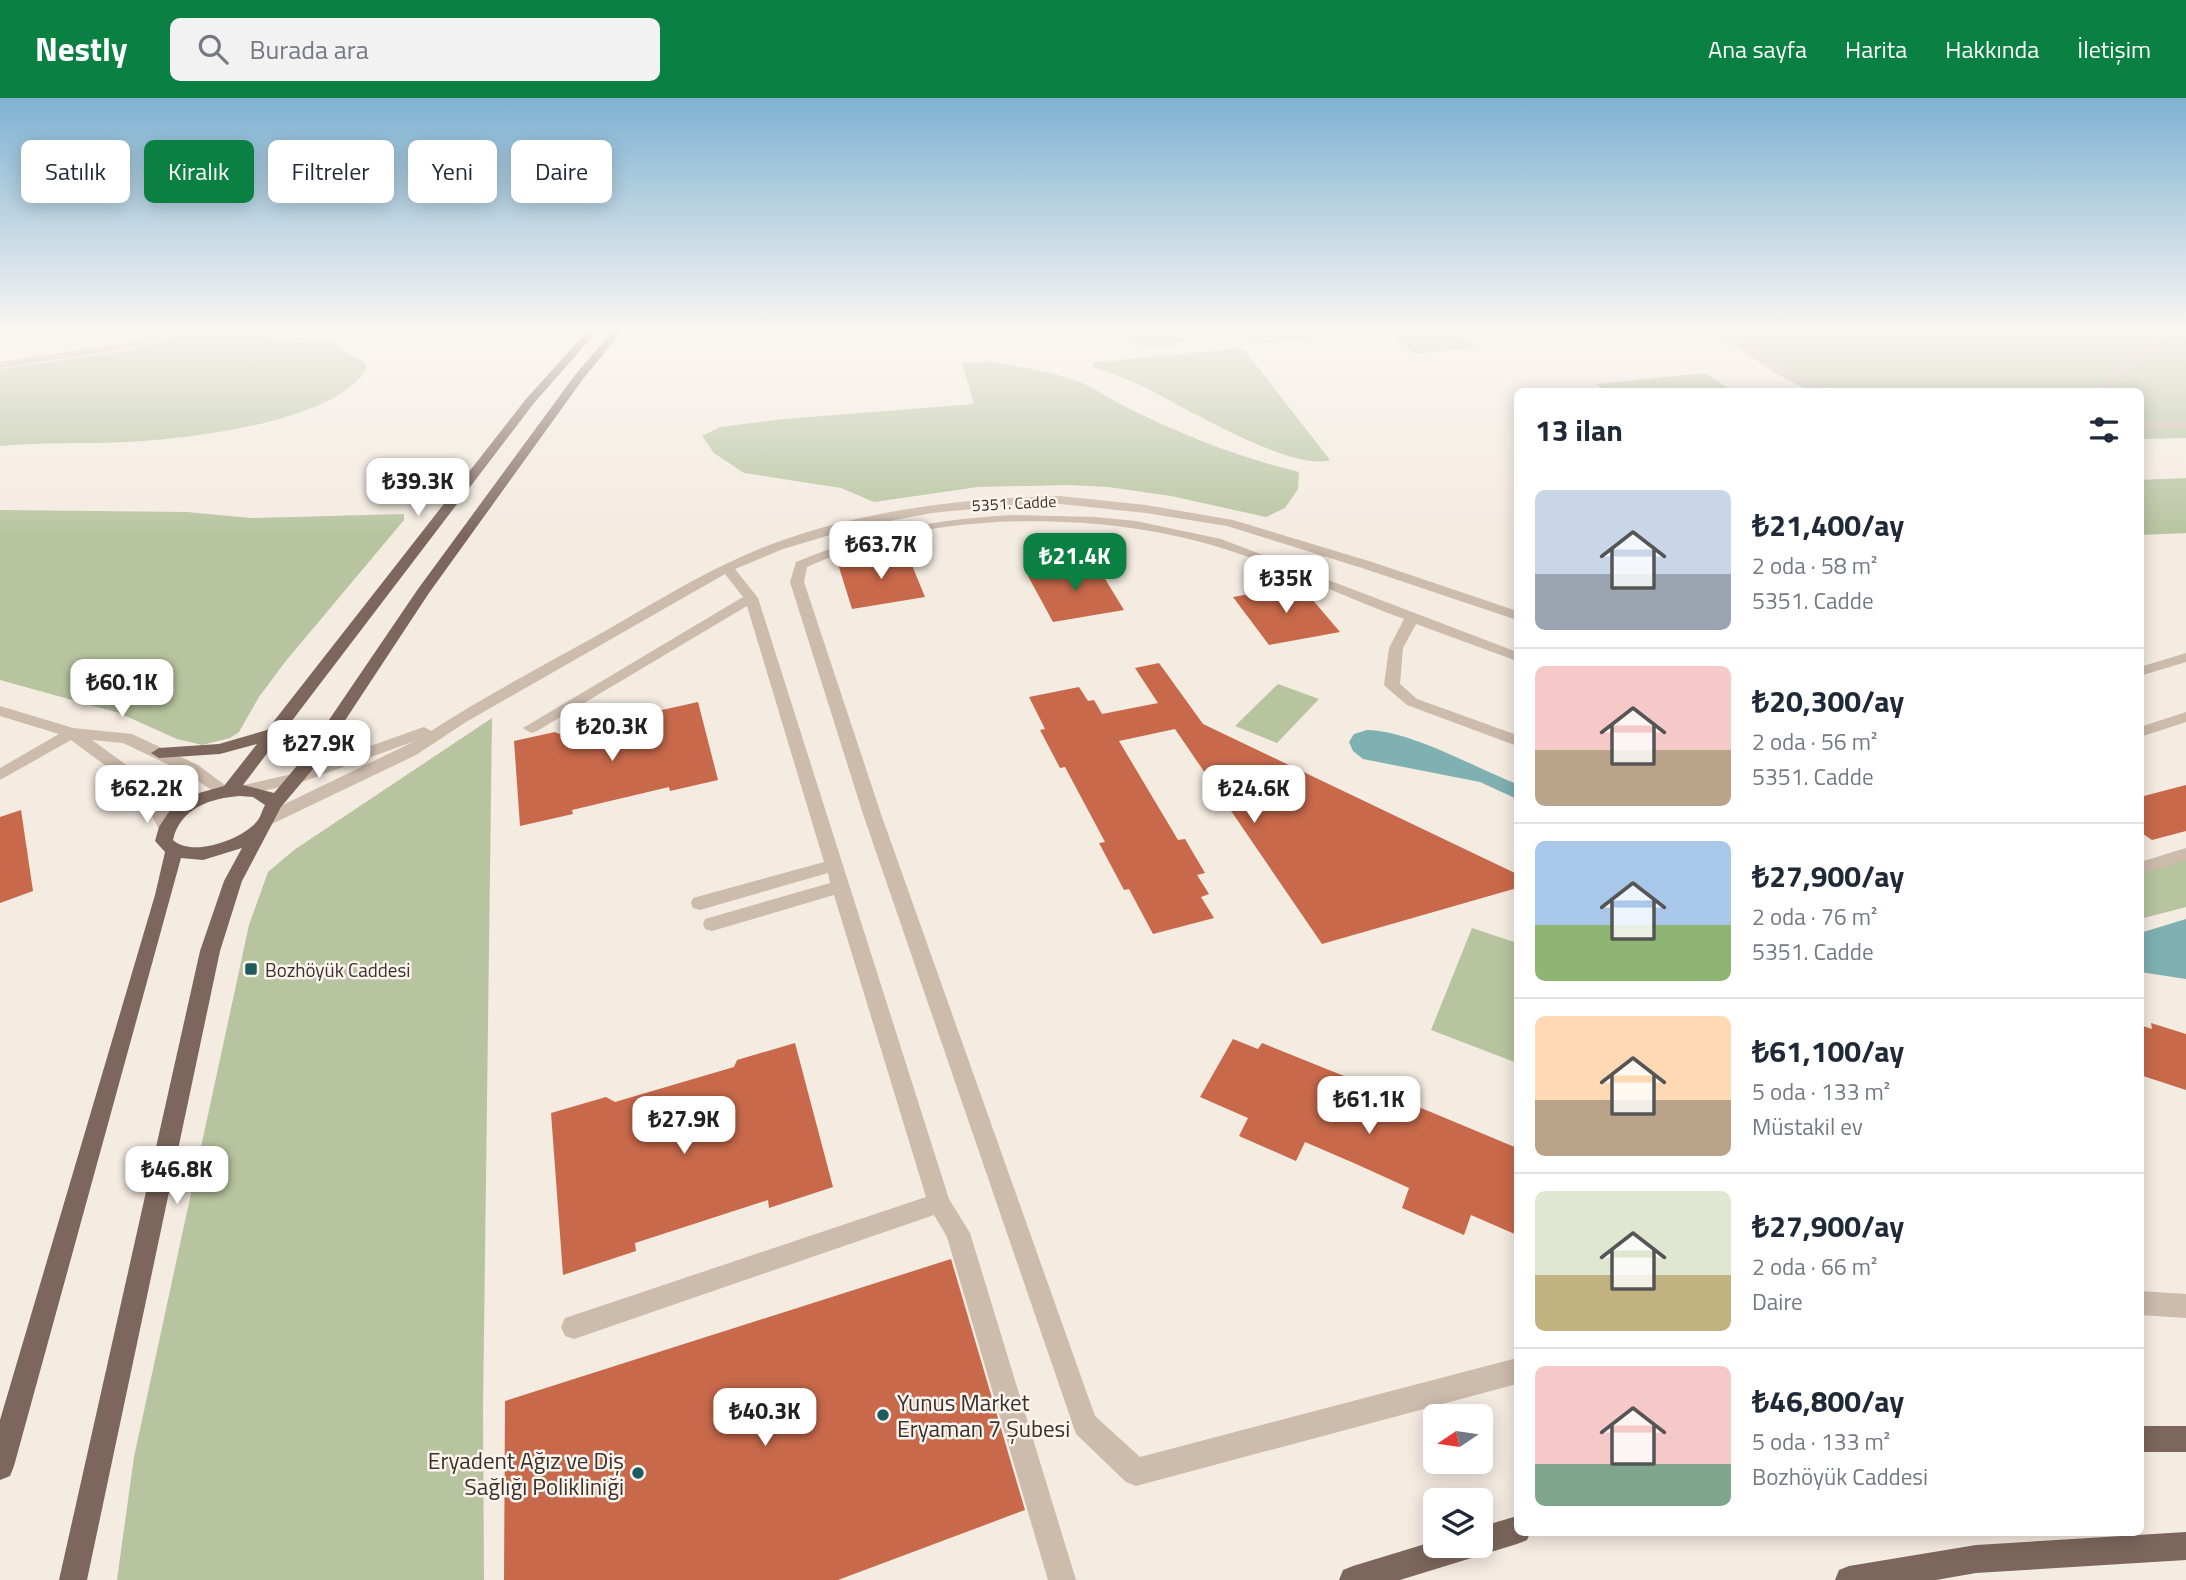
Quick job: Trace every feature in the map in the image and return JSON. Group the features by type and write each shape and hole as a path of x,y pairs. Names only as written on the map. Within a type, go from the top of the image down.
{"main road":[{"path":"227,791 533,397"},
{"path":"73,1580 210,951 233,881 269,816 269,797 250,789 227,791 190,805 166,827 164,841 174,851 203,854 220,850 253,835 269,816 317,750 511,470 567,397"},
{"path":"159,753 220,749 272,734"},
{"path":"0,1466 164,895 174,851"},
{"path":"2144,1439 2186,1439"},
{"path":"1493,1537 1514,1531"},
{"path":"1849,1580 1896,1576 1976,1559 2186,1546"},
{"path":"1353,1580 1425,1558"}],"street":[{"path":"2144,426 2186,425"},
{"name":"5351. Cadde","path":"269,816 410,751 460,719 727,568 778,546 881,519 932,509 1013,501 1060,500 1146,509 1229,523 1514,614"},
{"path":"1514,656 1326,585 1258,554 1212,540 1147,527 1083,520 1020,519 889,533 801,565 797,582 872,814 1086,1425 1136,1472 1514,1372"},
{"path":"727,568 751,598 939,1203 958,1233 1062,1580"},
{"path":"531,728 751,598"},
{"path":"1412,617 1396,648 1392,685 1412,702 1514,740"},
{"path":"2144,671 2186,657"},
{"path":"0,712 72,733 125,738 192,769 227,791"},
{"path":"2144,731 2186,717"},
{"name":"5351. Cadde","path":"250,789 296,778 460,719"},
{"path":"0,775 72,733"},
{"path":"72,733 144,786 156,803 166,827"},
{"path":"317,750 327,757 358,756"},
{"path":"2144,867 2186,854"},
{"path":"700,903 838,876"},
{"path":"712,924 838,876"},
{"path":"575,1327 939,1203"},
{"path":"2144,1303 2186,1306"}],"green space":[{"path":"0,397 333,397 293,415 221,432 112,443 0,446"},
{"path":"972,397 1108,397 1194,438 1299,472 1298,489 1285,508 1266,517 1171,496 1108,487 1068,485 978,487 874,502 841,488 744,473 714,453 702,436 720,427 784,419 974,404"},
{"path":"1162,397 1281,397 1330,460 1312,461 1290,456 1210,422"},
{"path":"2144,397 2186,397 2186,438 2144,439"},
{"path":"2186,478 2186,533 2144,535 2144,480"},
{"path":"0,510 187,512 251,518 404,514 404,520 285,662 259,697 239,732 230,738 202,745 177,739 119,713 0,680"},
{"path":"1278,684 1319,699 1277,743 1235,726"},
{"path":"492,718 483,1409 484,1580 117,1580 134,1457 249,925 268,872 294,850"},
{"path":"2186,854 2186,907 2144,918 2144,867"},
{"path":"1472,928 1514,942 1514,1062 1431,1030"}],"water":[{"path":"1367,730 1385,732 1423,743 1514,783 1514,798 1480,782 1363,759 1353,751 1349,742 1354,734"},
{"path":"2186,919 2186,979 2144,973 2144,932"}],"building":[{"path":"907,553 925,597 852,609 838,564"},
{"path":"1096,564 1124,610 1053,622 1028,576"},
{"path":"1300,585 1340,632 1269,645 1233,597"},
{"path":"1159,663 1203,724 1514,873 1514,889 1322,944 1175,729 1119,741 1178,840 1185,839 1205,873 1197,875 1209,894 1201,897 1214,918 1153,934 1129,889 1124,890 1099,843 1105,842 1065,767 1060,768 1040,730 1045,729 1029,697 1079,687 1088,701 1094,700 1102,714 1158,703 1135,668"},
{"path":"698,702 718,780 670,791 669,787 572,810 573,814 520,826 514,741 555,732 562,735 651,716 653,712"},
{"path":"2186,785 2186,831 2152,840 2144,835 2144,796"},
{"path":"21,810 33,891 0,903 0,817"},
{"path":"2151,1023 2186,1034 2186,1090 2144,1076 2144,1026 2152,1029"},
{"path":"1233,1039 1258,1049 1262,1043 1359,1082 1356,1089 1411,1112 1414,1105 1514,1147 1514,1234 1471,1215 1464,1235 1402,1208 1409,1188 1356,1164 1305,1142 1296,1161 1239,1136 1248,1118 1200,1097"},
{"path":"795,1043 833,1187 769,1208 768,1200 635,1243 636,1251 563,1275 551,1113 606,1097 615,1102 734,1067 737,1060"},
{"path":"951,1259 1025,1510 838,1580 504,1580 505,1401"}],"place":[{"name":"Bozhöyük Caddesi","path":"251,969"},
{"name":"Yunus Market Eryaman 7 Şubesi","path":"883,1415"},
{"name":"Eryadent Ağız ve Diş Sağlığı Polikliniği","path":"638,1473"}]}
